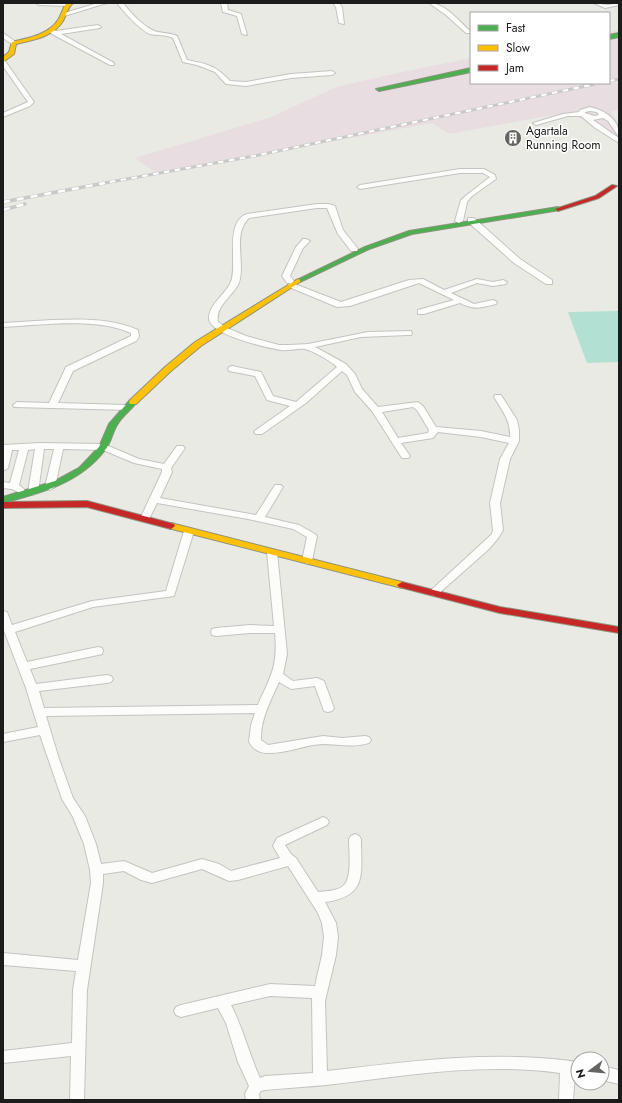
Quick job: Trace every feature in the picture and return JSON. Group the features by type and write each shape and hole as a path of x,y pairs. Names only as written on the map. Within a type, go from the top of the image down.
{"street":[{"path":"39,3 70,4 61,23 53,32"},
{"path":"64,14 104,3"},
{"path":"120,3 128,13 151,32 173,35 181,48 185,61 199,64 217,71 228,83 246,84 291,76 332,73"},
{"path":"224,3 226,11 239,15 246,34"},
{"path":"336,3 339,6 342,23"},
{"path":"432,3 462,23 468,32"},
{"path":"589,3 597,3 612,7 619,3"},
{"path":"14,43 53,32 98,27"},
{"path":"53,32 112,64"},
{"path":"3,35 14,43"},
{"path":"3,115 28,105 30,102 3,61 12,53 14,43"},
{"path":"379,89 470,70"},
{"path":"536,123 570,115 596,118 603,115 610,120 619,133"},
{"path":"584,116 596,126 619,140"},
{"path":"360,187 460,171 478,170 490,173 493,176 493,179 470,195 464,202 459,222"},
{"path":"3,500 50,487 80,473 104,447 114,423 126,408 185,354 220,329 232,324 294,281 361,248 408,230 459,222 544,212 597,197 617,186"},
{"path":"361,248 338,230 332,208 329,206 317,206 243,218 237,239 235,280 226,296 215,309 212,316 213,322 220,329 279,347 295,349 356,335 408,334"},
{"path":"361,248 411,232 472,221"},
{"path":"472,221 517,261 549,282"},
{"path":"306,241 300,247 286,276 340,305 416,281 424,282 473,306 493,302"},
{"path":"445,292 477,281 493,284 503,282"},
{"path":"421,312 462,300"},
{"path":"3,325 100,322 125,327 135,332 135,337 133,339 69,369 52,406"},
{"path":"307,347 343,366 351,374 363,397 376,410 405,456"},
{"path":"259,432 297,405 343,366"},
{"path":"232,369 258,374 270,398 297,405"},
{"path":"433,593 485,547 496,535 498,525 495,511 496,503 505,459 514,441 515,430 513,420 498,397"},
{"path":"376,410 415,404 420,408 433,430"},
{"path":"17,405 126,408"},
{"path":"433,430 440,429 470,433 514,441"},
{"path":"396,441 430,436 433,430"},
{"path":"30,493 40,446"},
{"path":"50,487 58,446"},
{"path":"3,468 6,448 58,446 104,447 133,460 166,468"},
{"path":"14,486 24,447"},
{"path":"144,519 167,472 166,468 180,448"},
{"path":"3,485 14,486 30,493"},
{"path":"259,518 278,487"},
{"path":"154,500 259,518 296,527 303,532 311,534 312,540 306,560"},
{"path":"3,505 87,504 500,610 619,630"},
{"path":"9,630 92,604 170,594 189,531"},
{"path":"272,552 282,654 277,675 261,709 254,738 257,745 268,749 323,740 342,742 364,740"},
{"path":"3,616 32,688 44,730 68,799 79,816 90,844 96,870 97,883 83,966 79,1004 77,1100"},
{"path":"216,632 250,629 280,630"},
{"path":"24,666 98,651"},
{"path":"277,675 291,685 315,682 319,683 328,708"},
{"path":"32,688 107,679"},
{"path":"40,712 261,709"},
{"path":"3,738 44,730"},
{"path":"320,1078 318,1001 330,956 331,937 329,923 324,910 292,862 279,849 279,843 323,822"},
{"path":"315,898 337,895 350,888 355,876 355,839"},
{"path":"96,870 122,866 128,867 152,878 202,864 215,868 229,876 280,864 285,862 287,858"},
{"path":"3,959 83,966"},
{"path":"181,1011 270,990 320,992"},
{"path":"221,1001 232,1021 245,1062 256,1086"},
{"path":"3,1057 78,1048"},
{"path":"253,1100 252,1094 256,1086 265,1083 442,1064 510,1061 544,1063 570,1067"},
{"path":"566,1100 570,1082"}],"shaded area":[{"path":"619,30 619,110 611,112 619,123 619,141 575,116 566,113 449,134 432,123 157,174 135,158 271,117 336,87 470,58 470,84 610,84 610,32"}],"green space":[{"path":"619,311 619,362 587,363 568,312"}],"railway":[{"path":"610,81 619,79"},
{"path":"99,184 254,156 595,84"},
{"path":"3,202 105,183"},
{"path":"3,210 25,204"}],"traffic: fast":[{"path":"610,37 619,35"},
{"path":"379,89 470,70"},
{"path":"298,281 367,248 411,232 558,209"},
{"path":"3,500 58,483 71,477 82,469 93,460 103,448 113,424 133,402"}],"traffic: slow":[{"path":"3,60 12,53 14,43 41,36 54,28 64,15 68,4 71,3"},
{"path":"133,402 168,369 198,344 298,281"},
{"path":"171,526 402,585"}],"traffic: jam":[{"path":"558,209 597,197 614,186"},
{"path":"3,505 87,504 171,526"},
{"path":"402,585 500,610 619,630"}],"place":[{"name":"Agartala Running Room","path":"513,138"}]}
